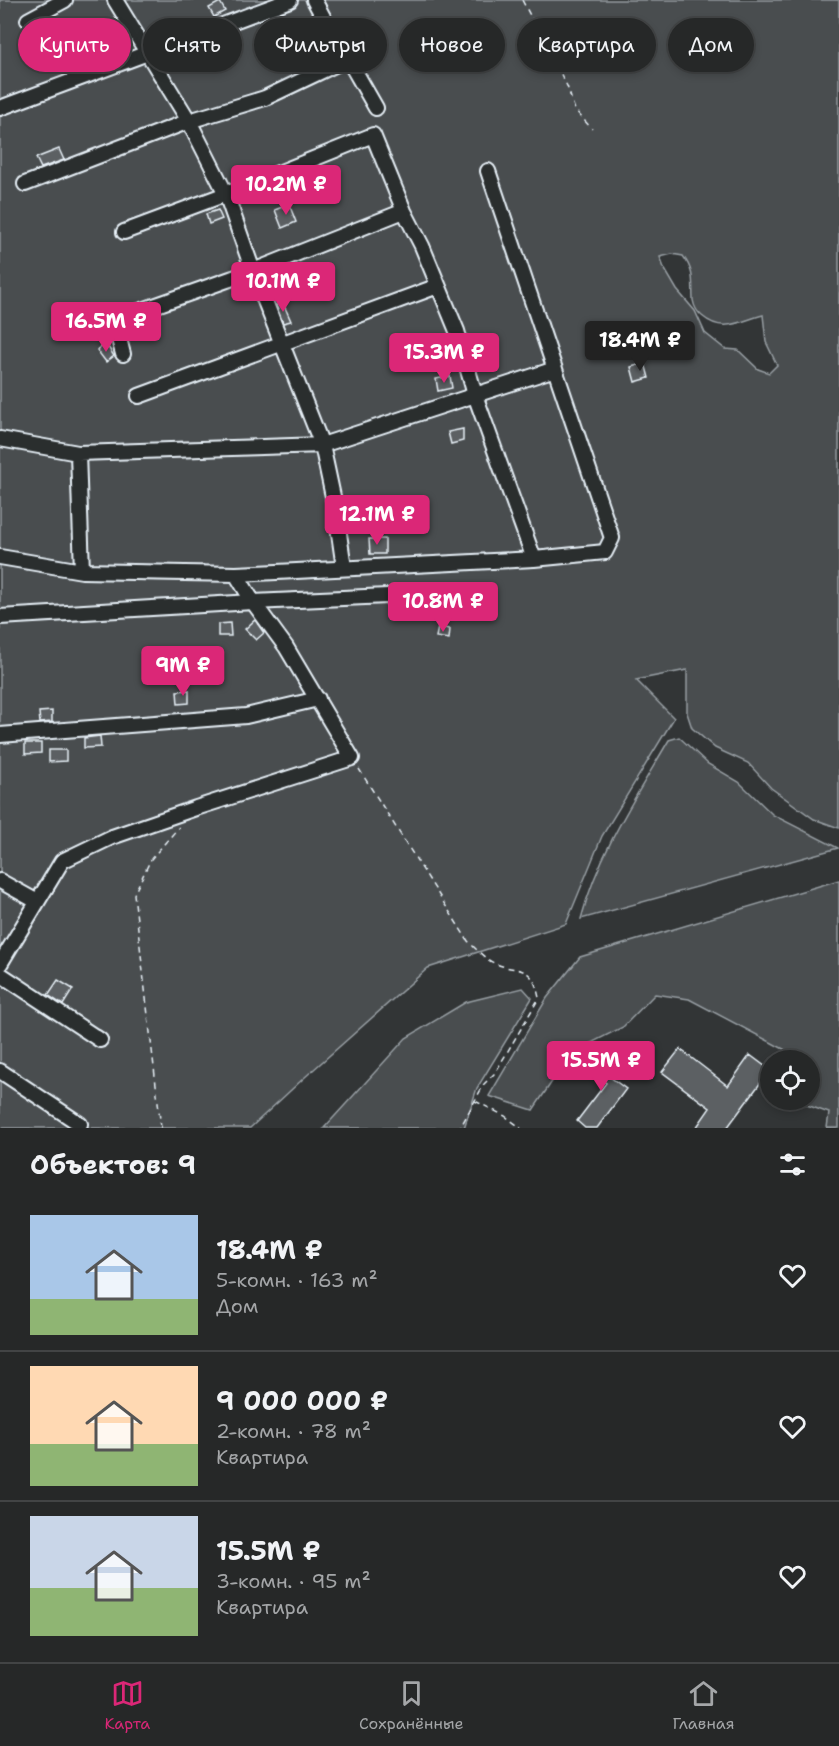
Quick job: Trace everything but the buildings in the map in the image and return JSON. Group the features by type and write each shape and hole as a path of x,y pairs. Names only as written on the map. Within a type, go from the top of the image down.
{"street":[{"path":"32,18 65,0"},
{"path":"115,0 143,45"},
{"path":"242,18 290,0"},
{"path":"314,0 324,18"},
{"path":"0,108 143,55"},
{"path":"159,72 189,121 226,194 253,271 322,445 335,506 344,568"},
{"path":"25,184 189,121 265,98 321,72"},
{"path":"355,72 376,108"},
{"path":"123,232 226,194 373,135 457,331 475,394 534,559"},
{"path":"0,557 82,572 236,574 534,559 605,552 612,538 488,171"},
{"path":"123,354 114,320 253,271 404,211"},
{"path":"139,396 438,286"},
{"path":"0,440 78,453 322,445 555,369"},
{"path":"78,453 82,572"},
{"path":"0,964 62,861 112,837 352,758 286,648 236,574"},
{"path":"0,617 455,593"},
{"path":"0,735 246,716 318,699"},
{"path":"0,881 36,901"},
{"path":"0,974 100,1040"},
{"path":"0,1071 80,1124"}],"path":[{"path":"522,0 567,86 575,110 592,129"},
{"path":"352,758 468,941 493,963 518,968 532,977 537,988 539,998 495,1074 484,1084 460,1128"},
{"path":"160,1128 134,894 151,859 181,825"},
{"path":"475,1100 505,1116 521,1128"}],"shaded area":[{"path":"0,0 839,0 839,828 814,819 771,788 748,763 715,748 692,728 687,713 687,670 636,680 674,718 602,836 566,924 428,968 250,1128 0,1128","holes":["672,254 683,256 693,282 694,304 702,316 724,325 763,315 766,342 777,365 769,373 758,369 738,350 725,349 705,333 695,311 677,290 660,257"]},
{"path":"679,737 708,764 739,782 773,815 838,848 581,919 607,849 669,740"},
{"path":"839,880 839,1128 827,1128 829,1113 820,1110 820,1050 785,1050 689,999 655,994 623,1027 571,1053 533,1110 489,1096 547,998 580,957"},
{"path":"523,988 532,998 477,1088 464,1128 324,1128 406,1038 466,1002"}]}
